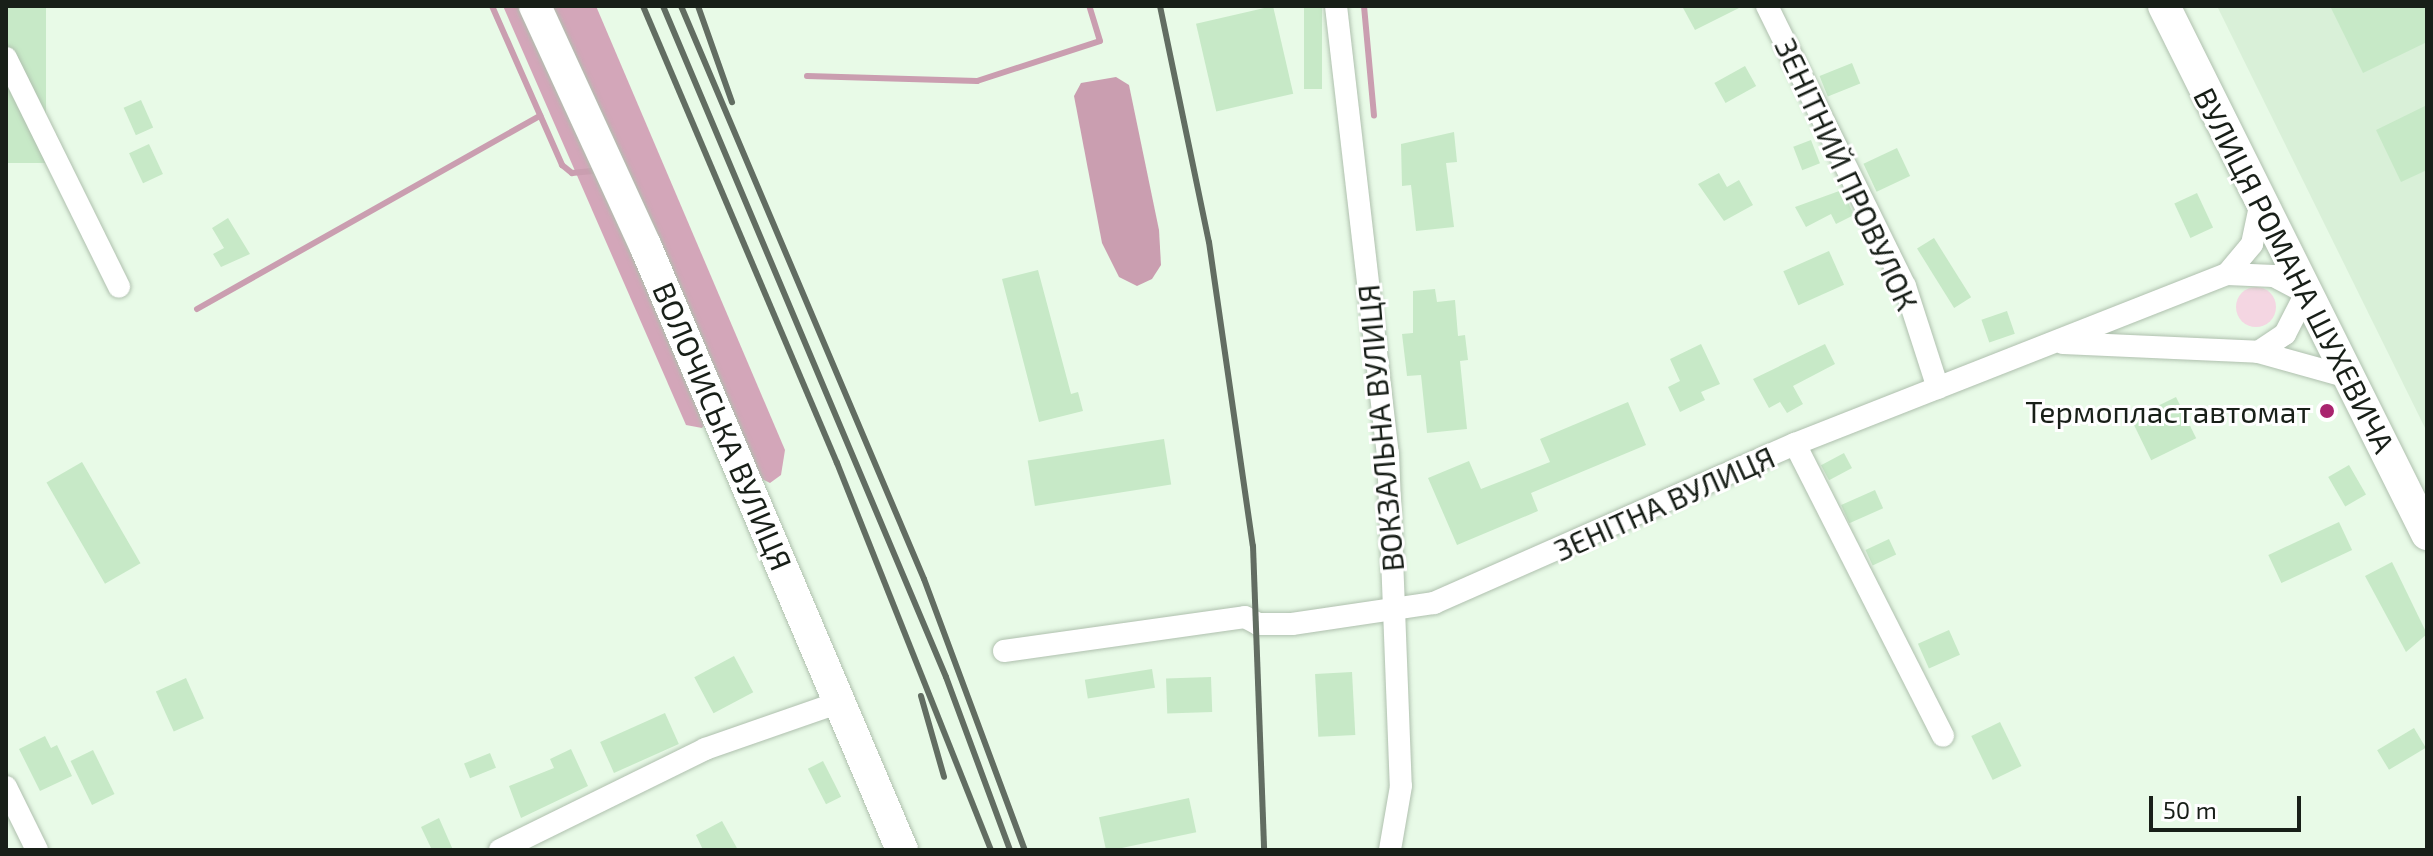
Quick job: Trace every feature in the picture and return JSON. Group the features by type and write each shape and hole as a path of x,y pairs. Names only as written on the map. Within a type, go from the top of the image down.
{"main road":[{"name":"ВОЛОЧИСЬКА ВУЛИЦЯ","path":"535,6 645,245 902,850"},
{"name":"ВУЛИЦЯ РОМАНА ШУХЕВИЧА","path":"2164,6 2260,205 2427,534"}],"street":[{"name":"ВОКЗАЛЬНА ВУЛИЦЯ","path":"1336,6 1388,453 1401,786 1390,850"},
{"name":"ЗЕНІТНИЙ ПРОВУЛОК","path":"1767,6 1905,286 1938,388"},
{"path":"6,58 119,287"},
{"name":"ЗЕНІТНА ВУЛИЦЯ","path":"1004,651 1245,617 1292,624 1395,611 1475,587 1795,444 2227,274 2252,244 2260,205"},
{"path":"2227,274 2274,276 2306,293 2285,334 2258,352"},
{"path":"2053,343 2258,352 2348,377"},
{"path":"1795,444 1943,736"},
{"path":"500,850 705,749 840,702"},
{"path":"6,787 37,850"}],"shaded area":[{"path":"503,6 526,6 711,416 702,428 686,425"},
{"path":"551,6 596,6 785,450 781,475 770,483 756,476"},
{"path":"2217,6 2427,6 2427,432"},
{"path":"1116,77 1129,85 1159,230 1161,265 1152,279 1137,286 1119,277 1102,243 1074,96 1081,83"},
{"path":"2256,287 2270,293 2276,307 2270,321 2256,327 2242,321 2236,307 2242,293"}],"building":[{"path":"6,6 46,6 46,163 6,163"},
{"path":"1273,6 1293,94 1216,111 1196,24"},
{"path":"1304,6 1322,6 1322,89 1304,89"},
{"path":"1682,6 1743,6 1695,30"},
{"path":"2330,6 2427,6 2427,42 2363,73"},
{"path":"1852,63 1860,83 1828,97 1820,76"},
{"path":"1745,66 1756,86 1726,103 1714,83"},
{"path":"141,100 153,127 136,135 124,108"},
{"path":"2427,105 2427,170 2401,182 2376,130"},
{"path":"1454,132 1457,162 1446,163 1454,227 1416,231 1411,185 1402,186 1401,144"},
{"path":"1811,140 1820,163 1802,170 1793,147"},
{"path":"149,144 163,174 143,183 129,153"},
{"path":"1897,148 1910,176 1877,192 1863,164"},
{"path":"1719,173 1727,187 1739,180 1753,205 1724,221 1698,184"},
{"path":"1842,190 1854,215 1836,224 1831,214 1806,227 1795,207"},
{"path":"2197,193 2213,227 2190,238 2174,204"},
{"path":"228,218 250,254 221,267 213,254 224,248 212,228"},
{"path":"1934,238 1971,297 1954,308 1917,249"},
{"path":"1829,251 1844,285 1798,305 1783,271"},
{"path":"1038,270 1071,394 1078,392 1083,411 1039,422 1002,279"},
{"path":"1435,289 1437,302 1455,300 1458,336 1465,335 1468,360 1460,361 1467,429 1427,433 1421,375 1407,376 1402,334 1413,333 1413,291"},
{"path":"2007,311 2015,334 1989,342 1981,320"},
{"path":"1701,344 1720,384 1701,392 1705,400 1680,412 1668,387 1680,381 1670,359"},
{"path":"1825,344 1835,364 1793,386 1803,404 1787,413 1780,402 1769,408 1753,379"},
{"path":"2176,397 2196,438 2151,460 2131,419"},
{"path":"1628,402 1646,445 1531,493 1538,511 1457,545 1428,478 1469,461 1481,489 1550,462 1540,439"},
{"path":"1164,439 1171,484 1035,506 1028,461"},
{"path":"1844,453 1852,468 1829,480 1821,465"},
{"path":"82,462 141,563 105,584 46,482"},
{"path":"2349,465 2366,494 2345,506 2328,477"},
{"path":"1875,490 1883,508 1849,523 1841,505"},
{"path":"2339,522 2352,550 2281,583 2268,555"},
{"path":"1889,539 1896,554 1873,565 1865,550"},
{"path":"2392,562 2427,634 2406,652 2365,576"},
{"path":"1949,630 1960,655 1929,668 1918,644"},
{"path":"734,656 753,692 714,713 694,677"},
{"path":"1152,669 1155,688 1088,698 1085,680"},
{"path":"1352,672 1355,735 1318,737 1315,674"},
{"path":"1211,677 1212,712 1167,714 1166,679"},
{"path":"186,678 204,718 174,732 156,691"},
{"path":"665,713 679,744 614,773 600,742"},
{"path":"2000,722 2021,766 1993,780 1971,736"},
{"path":"2414,728 2426,748 2389,770 2377,750"},
{"path":"45,736 51,748 57,745 72,776 40,791 19,749"},
{"path":"571,749 588,786 521,818 509,786 554,768 550,759"},
{"path":"93,750 114,794 92,805 71,761"},
{"path":"490,753 496,768 470,778 464,763"},
{"path":"823,761 841,797 826,804 808,769"},
{"path":"1189,798 1196,832 1106,850 1099,817"},
{"path":"439,818 453,850 432,850 421,827"},
{"path":"722,821 738,850 703,850 696,835"}],"waterway":[{"path":"492,6 562,165 572,173 592,171"},
{"path":"807,76 977,81 1100,41 1089,6"},
{"path":"1364,6 1374,116"},
{"path":"197,309 540,116"}],"railway":[{"path":"643,6 837,463 991,850"},
{"path":"663,6 946,677 1010,850"},
{"path":"681,6 924,579 1025,850"},
{"path":"698,6 732,102"},
{"path":"1160,6 1209,242 1253,546 1264,850"},
{"path":"921,696 944,777"}],"place":[{"name":"Термопластавтомат","path":"2327,411"}]}
